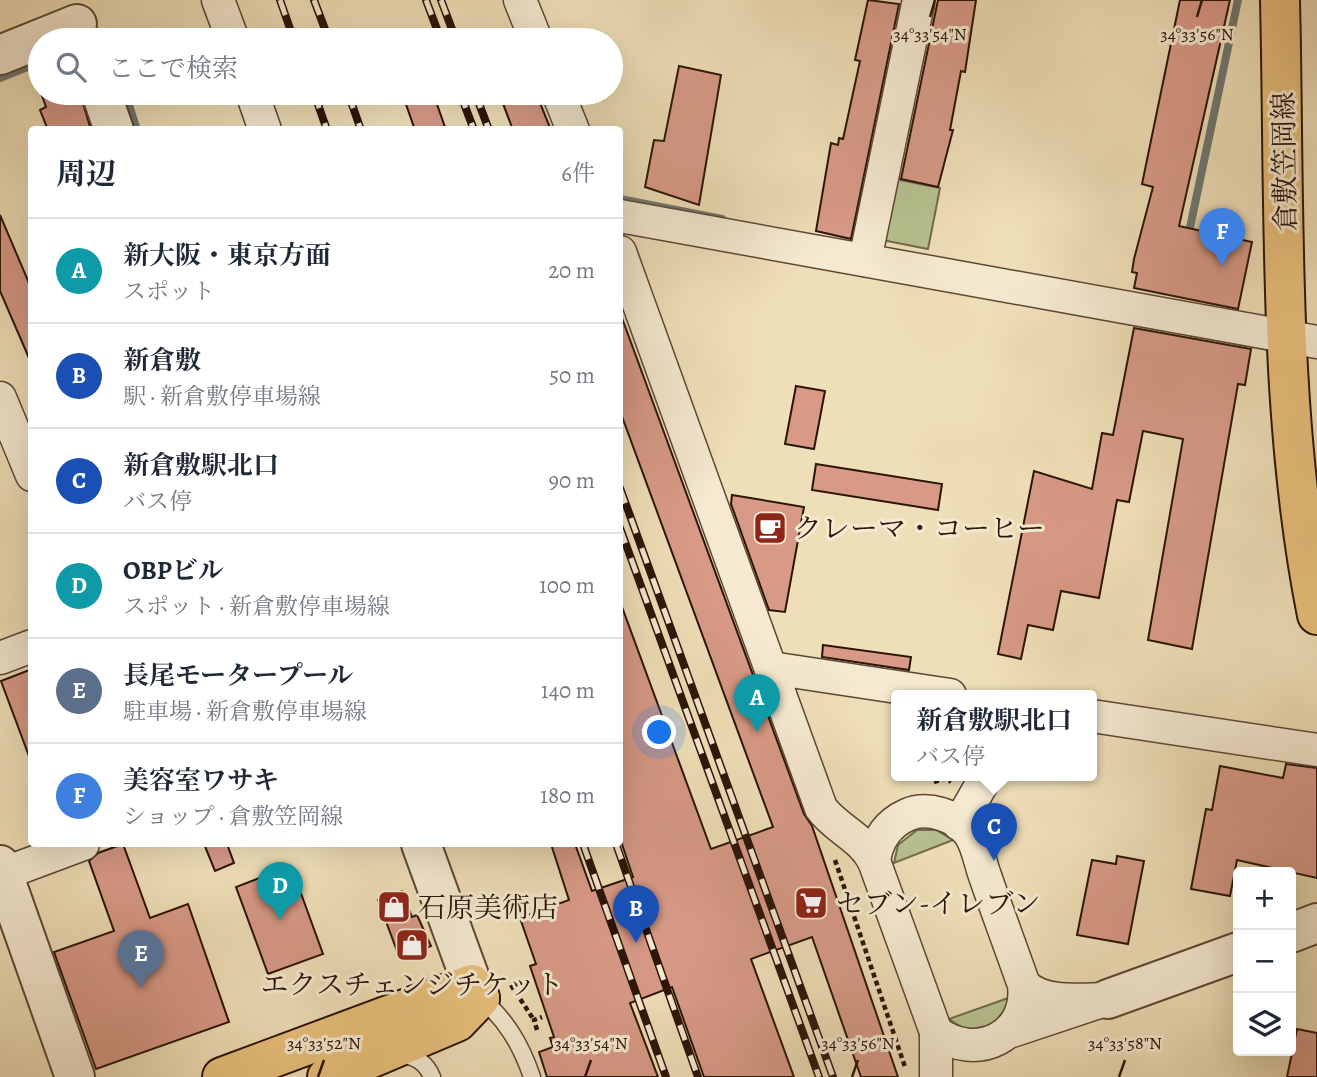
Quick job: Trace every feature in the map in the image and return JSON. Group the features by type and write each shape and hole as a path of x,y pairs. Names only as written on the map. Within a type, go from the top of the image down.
{"main road":[{"name":"倉敷笠岡線","path":"1280,0 1302,338 1301,535 1317,615"},
{"path":"222,1077 328,1067 383,1053 457,1022 476,991"},
{"path":"328,1067 476,991"}],"street":[{"path":"218,0 228,28"},
{"path":"520,0 531,28"},
{"path":"865,260 918,4"},
{"path":"0,55 28,43"},
{"path":"105,105 113,126"},
{"path":"256,105 264,126"},
{"path":"563,105 570,126"},
{"path":"623,217 1302,338"},
{"path":"623,260 821,808 829,820 866,846 874,860 936,1032 948,1041 966,1045 991,1041 1012,1031 1233,954"},
{"path":"0,398 25,443"},
{"path":"0,658 28,648"},
{"path":"771,668 917,690"},
{"path":"1097,717 1317,750"},
{"path":"959,824 984,781"},
{"path":"874,860 877,844 886,830 913,812 928,811 949,816 970,833 1024,985 1024,1010 1012,1031"},
{"path":"74,847 1,871 75,1077"},
{"path":"422,847 476,991"},
{"path":"1296,931 1317,923"},
{"path":"1024,985 1033,993 1046,997 1108,999"},
{"path":"922,1075 936,1032"}],"lane":[{"path":"476,991 500,1014 524,1055 531,1077"},
{"path":"383,1053 419,1059 429,1068 432,1077"}],"path":[{"path":"833,854 922,1075"}],"green space":[{"path":"890,178 940,188 928,249 877,239"},
{"path":"917,830 936,830 953,840 894,863 898,845"},
{"path":"1011,997 1000,1016 986,1028 970,1030 949,1019"}],"building":[{"path":"868,0 899,4 851,239 816,231 831,143 838,145 839,138 843,139 860,61 855,60"},
{"path":"938,0 976,0 965,72 961,71 950,130 953,130 938,187 901,179"},
{"path":"1180,0 1230,0 1179,226 1252,242 1238,309 1134,288 1137,273 1132,272 1134,259 1153,187 1142,184"},
{"path":"679,66 721,75 699,205 645,187 654,140 664,141"},
{"path":"45,105 84,105 90,126 46,126 40,110"},
{"path":"406,105 437,105 445,126 414,126"},
{"path":"504,105 541,105 549,126 511,126"},
{"path":"0,215 28,281 28,356 0,291"},
{"path":"623,321 804,814 812,826 898,1077 861,1077 812,937 751,959 794,1077 704,1077 672,987 630,1003 658,1077 547,1077 539,1052 553,1047 550,1038 554,1037 530,966 536,964 520,918 569,900 552,847 576,847 592,891 633,877 623,847 623,610 711,849 773,827 623,419"},
{"path":"1134,328 1251,349 1245,385 1238,384 1192,649 1148,640 1183,439 1143,431 1129,502 1117,500 1099,598 1061,591 1053,630 1028,625 1021,659 998,654 1034,471 1092,489 1102,433 1113,435"},
{"path":"796,386 825,391 814,449 785,444"},
{"path":"816,464 942,484 938,510 812,490"},
{"name":"クレーマ・コーヒー","path":"732,495 804,507 785,612 769,610 731,504"},
{"path":"823,645 911,657 909,670 822,657"},
{"path":"28,671 28,753 1,681"},
{"path":"1286,764 1317,768 1317,878 1296,873 1296,867 1268,867 1237,860 1236,867 1233,867 1230,896 1191,889 1206,809 1212,810 1220,766 1283,778"},
{"path":"115,847 124,847 150,918 188,904 229,1022 96,1069 54,952 114,931 89,861 98,853"},
{"path":"205,847 228,847 234,863 215,871"},
{"path":"1117,856 1144,861 1128,944 1077,935 1092,860 1116,864"},
{"path":"291,866 323,954 268,974 236,887"},
{"path":"402,891 412,917 417,915 431,946 400,959 378,900"},
{"path":"1297,1029 1317,1033 1317,1077 1287,1077 1291,1056 1296,1056"}],"waterway":[{"path":"1188,237 1238,0"},
{"path":"0,78 28,67"},
{"path":"129,105 136,126"},
{"path":"623,200 722,219"}],"railway":[{"path":"280,0 290,28"},
{"path":"314,0 324,28"},
{"path":"426,0 436,28"},
{"path":"441,0 452,28"},
{"path":"318,105 326,126"},
{"path":"352,105 360,126"},
{"path":"465,105 472,126"},
{"path":"480,105 487,126"},
{"path":"623,496 833,1077"},
{"path":"623,536 819,1077"},
{"path":"584,847 666,1077"},
{"path":"617,847 698,1077"}],"place":[{"name":"美容室ワサキ","path":"1222,266"},
{"name":"クレーマ・コーヒー","path":"770,528"},
{"name":"新大阪・東京方面","path":"757,732"},
{"name":"新倉敷駅北口","path":"994,861"},
{"name":"セブン-イレブン","path":"811,903"},
{"name":"石原美術店","path":"394,907"},
{"name":"OBPビル","path":"280,920"},
{"name":"新倉敷","path":"636,943"},
{"name":"エクスチェンジチケット","path":"412,945"},
{"name":"長尾モータープール","path":"141,988"}]}
